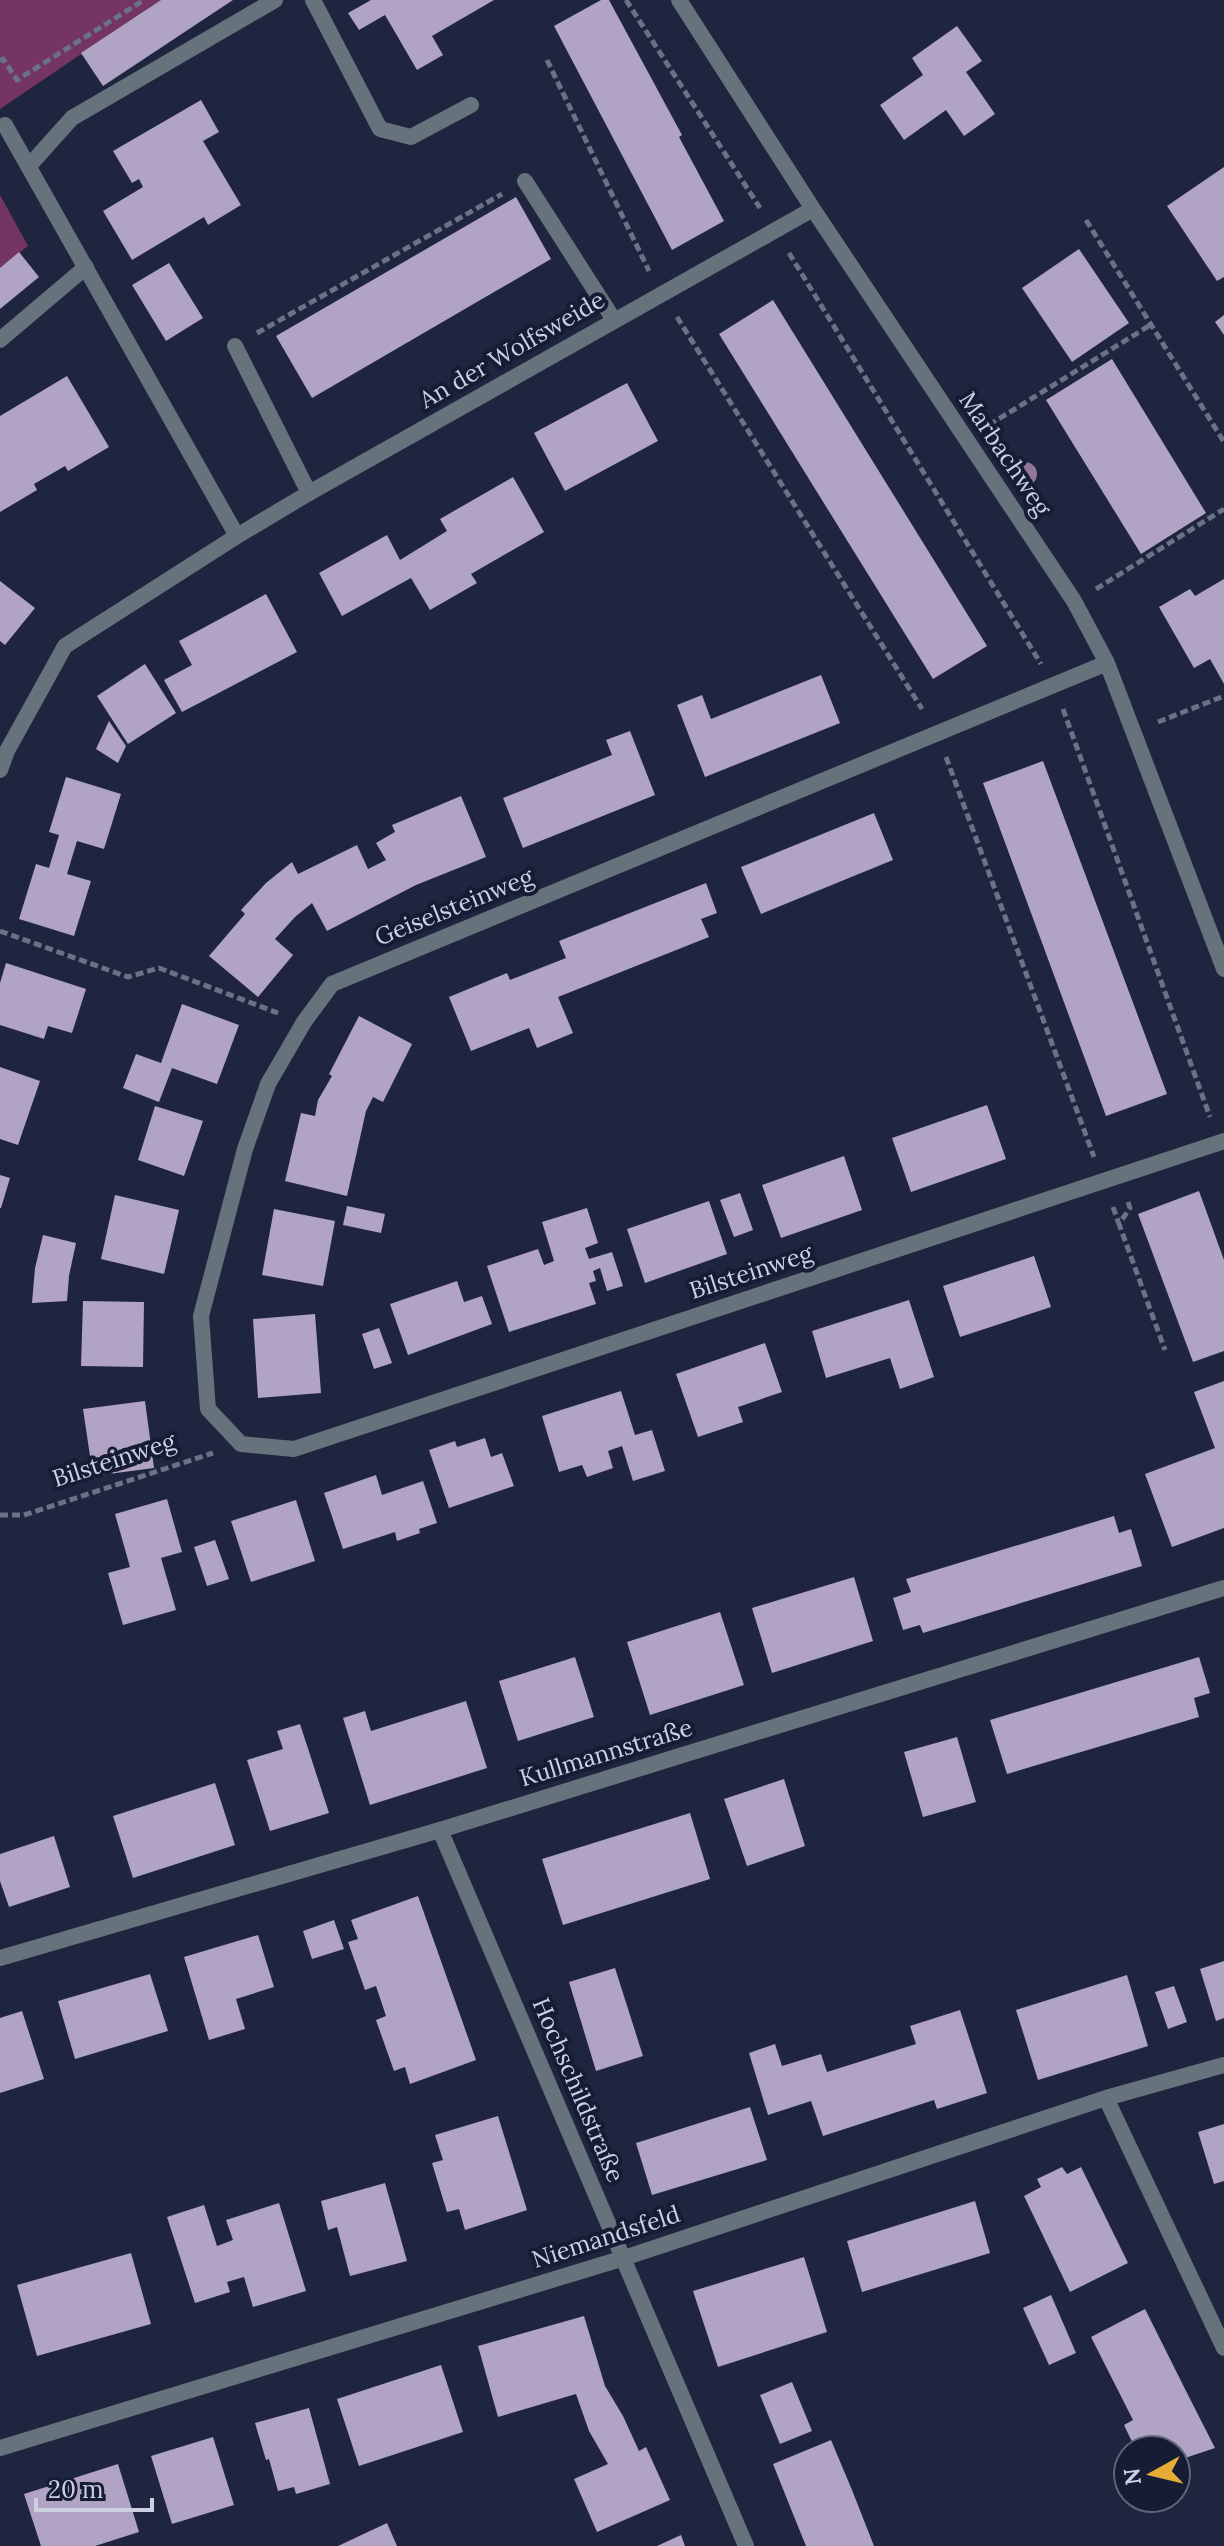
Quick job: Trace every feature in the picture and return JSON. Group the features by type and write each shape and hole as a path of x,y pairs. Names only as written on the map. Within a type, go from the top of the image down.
{"street":[{"path":"29,166 72,118 275,0"},
{"path":"313,0 380,129 411,137 471,105"},
{"name":"Marbachweg","path":"679,0 813,209 1074,601 1107,663 1224,969"},
{"path":"5,125 237,536"},
{"path":"525,181 614,320"},
{"name":"An der Wolfsweide","path":"0,770 7,751 65,646 309,493 813,209"},
{"path":"0,340 86,267"},
{"path":"235,346 309,493"},
{"name":"Geiselsteinweg","path":"241,1444 208,1409 201,1316 245,1149 268,1084 304,1022 332,984 1107,663"},
{"name":"Bilsteinweg","path":"241,1444 294,1449 1222,1142"},
{"name":"Kullmannstraße","path":"0,1958 440,1830 1224,1588"},
{"name":"Hochschildstraße","path":"440,1830 746,2546"},
{"name":"Niemandsfeld","path":"0,2448 624,2258 1106,2098 1224,2065"},
{"path":"1106,2098 1224,2348"}],"path":[{"path":"0,61 3,59 17,80 144,0"},
{"path":"626,0 776,232 1054,683 1222,1142"},
{"path":"547,60 662,293 937,734 1111,1178 1130,1208 1119,1224 1165,1350"},
{"path":"235,346 525,181"},
{"path":"1086,220 1224,442"},
{"path":"966,439 1152,324"},
{"path":"1074,601 1224,509"},
{"path":"1133,731 1224,696"},
{"path":"0,931 128,977 159,968 304,1022"},
{"name":"Bilsteinweg","path":"0,1515 24,1515 241,1444"}],"shaded area":[{"path":"0,0 161,0 0,109"},
{"path":"0,195 28,246 0,268"}],"building":[{"path":"161,0 233,0 103,86 81,53"},
{"path":"371,0 494,0 432,36 443,55 417,70 385,15 359,30 348,13"},
{"path":"601,0 609,0 682,135 679,137 724,221 672,250 554,26"},
{"path":"957,26 982,61 966,72 995,114 964,136 946,110 904,140 880,105 923,75 912,58"},
{"path":"201,100 219,132 203,141 241,205 208,225 204,217 132,260 103,211 143,187 139,179 132,183 113,151"},
{"path":"1224,167 1224,277 1217,281 1167,206"},
{"path":"516,197 551,259 312,398 276,336"},
{"path":"1079,249 1129,323 1072,362 1022,288"},
{"path":"19,252 39,277 0,309 0,268"},
{"path":"169,263 203,318 166,341 132,285"},
{"path":"773,300 987,646 933,679 719,334"},
{"path":"1224,315 1224,335 1215,322"},
{"path":"1112,359 1206,513 1141,554 1046,400"},
{"path":"67,376 109,447 68,471 65,466 34,484 37,490 0,512 0,416"},
{"path":"627,383 658,441 565,491 534,433"},
{"path":"513,477 544,532 471,574 477,583 430,610 411,578 342,616 319,573 387,535 400,560 447,531 440,519"},
{"path":"1224,579 1224,684 1210,659 1194,668 1159,607 1190,589 1195,596"},
{"path":"0,581 35,608 5,645 0,641"},
{"path":"266,594 297,652 182,712 164,680 192,665 179,641"},
{"path":"145,664 176,713 128,744 97,696"},
{"path":"821,675 840,723 705,777 677,705 702,695 711,719"},
{"path":"109,721 126,746 118,763 96,749"},
{"path":"630,731 655,795 523,848 503,798 612,755 606,740"},
{"path":"1043,761 1167,1094 1106,1116 983,783"},
{"path":"66,777 121,794 104,849 77,841 67,874 91,881 74,936 19,919 36,864 49,868 59,835 49,832"},
{"path":"461,796 486,857 416,885 327,931 312,903 275,939 293,955 258,997 209,956 245,914 241,910 266,883 292,862 298,874 357,845 368,869 386,860 376,843 395,832 392,825"},
{"path":"874,813 893,860 761,914 741,867"},
{"path":"706,883 717,913 701,919 709,937 558,997 573,1033 537,1048 529,1028 471,1051 449,997 507,973 510,980 566,958 559,941"},
{"path":"6,963 86,989 72,1033 48,1026 44,1039 0,1025 0,983"},
{"path":"182,1004 239,1025 217,1084 172,1068 159,1102 123,1088 136,1054 161,1063"},
{"path":"359,1016 412,1044 383,1102 373,1097 366,1111 347,1196 285,1181 301,1113 315,1116 318,1100 332,1076 329,1074"},
{"path":"0,1067 40,1081 18,1145 0,1139"},
{"path":"987,1105 1006,1159 911,1192 892,1138"},
{"path":"155,1106 203,1121 184,1176 138,1160"},
{"path":"844,1156 862,1210 781,1238 762,1185"},
{"path":"0,1175 10,1178 1,1208 0,1208"},
{"path":"1199,1191 1224,1260 1224,1351 1193,1362 1138,1214"},
{"path":"740,1193 753,1230 734,1237 720,1200"},
{"path":"115,1195 179,1210 164,1274 101,1259"},
{"path":"709,1201 727,1254 645,1283 627,1229"},
{"path":"347,1206 385,1214 381,1233 343,1225"},
{"path":"587,1208 598,1243 585,1248 589,1259 612,1252 623,1286 607,1291 600,1268 593,1271 596,1281 589,1283 596,1304 509,1332 487,1266 538,1249 544,1265 554,1261 542,1222"},
{"path":"274,1209 335,1221 323,1286 262,1275"},
{"path":"43,1235 76,1243 67,1301 32,1303 35,1268"},
{"path":"1034,1256 1051,1307 960,1337 943,1286"},
{"path":"457,1281 464,1302 482,1296 492,1324 408,1355 390,1304"},
{"path":"909,1300 934,1377 900,1389 890,1358 826,1378 812,1331"},
{"path":"83,1301 144,1302 143,1367 81,1366"},
{"path":"315,1314 321,1393 258,1398 253,1319"},
{"path":"379,1328 392,1363 374,1369 362,1334"},
{"path":"765,1343 782,1392 738,1407 743,1422 698,1437 676,1374"},
{"path":"1224,1381 1224,1528 1172,1547 1145,1474 1215,1448 1194,1392"},
{"path":"621,1391 635,1435 652,1430 665,1471 633,1481 622,1446 608,1451 613,1468 587,1477 582,1465 559,1472 542,1416"},
{"path":"145,1401 154,1468 93,1476 83,1409"},
{"path":"485,1438 491,1457 502,1453 514,1486 449,1508 429,1450 455,1441 457,1447"},
{"path":"376,1475 382,1495 423,1481 437,1523 397,1541 395,1532 343,1549 324,1493"},
{"path":"167,1499 182,1552 161,1558 176,1610 123,1625 108,1573 130,1567 115,1514"},
{"path":"296,1500 315,1561 251,1582 231,1521"},
{"path":"1114,1516 1119,1533 1131,1529 1142,1566 923,1633 920,1625 903,1630 893,1598 911,1592 906,1579"},
{"path":"215,1540 229,1579 207,1586 194,1547"},
{"path":"854,1577 873,1641 772,1673 752,1608"},
{"path":"720,1612 744,1685 650,1715 627,1642"},
{"path":"575,1657 594,1717 518,1741 499,1681"},
{"path":"1199,1657 1210,1693 1194,1698 1199,1717 1007,1774 990,1720"},
{"path":"466,1701 487,1768 370,1805 343,1718 365,1711 371,1731"},
{"path":"300,1724 329,1813 270,1831 247,1760 283,1749 277,1731"},
{"path":"957,1737 976,1802 923,1817 904,1752"},
{"path":"784,1779 805,1846 747,1866 724,1799"},
{"path":"215,1783 235,1845 133,1878 113,1816"},
{"path":"690,1813 710,1879 563,1925 542,1859"},
{"path":"54,1836 70,1887 9,1907 0,1881 0,1854"},
{"path":"418,1896 476,2060 410,2084 405,2067 394,2071 376,2020 386,2016 376,1986 365,1990 348,1942 358,1939 351,1920"},
{"path":"334,1920 344,1949 312,1959 303,1931"},
{"path":"258,1935 274,1987 236,1999 245,2029 209,2040 184,1957"},
{"path":"1224,1961 1224,2018 1216,2021 1200,1969"},
{"path":"615,1968 643,2056 596,2071 569,1982"},
{"path":"150,1974 168,2031 75,2059 58,2001"},
{"path":"1127,1975 1148,2046 1038,2080 1016,2010"},
{"path":"1174,1986 1187,2022 1168,2029 1155,1992"},
{"path":"960,2010 987,2093 937,2109 934,2100 823,2136 811,2101 768,2115 749,2053 775,2044 782,2066 821,2054 827,2072 916,2044 910,2026"},
{"path":"22,2011 44,2079 0,2093 0,2018"},
{"path":"750,2107 767,2160 652,2195 636,2143"},
{"path":"498,2116 527,2210 465,2230 459,2209 447,2212 432,2163 443,2160 435,2135"},
{"path":"1224,2124 1224,2181 1214,2184 1198,2132"},
{"path":"1062,2167 1067,2174 1081,2167 1128,2263 1070,2292 1024,2196 1041,2187 1037,2179"},
{"path":"385,2183 407,2261 350,2276 337,2227 328,2230 321,2201"},
{"path":"975,2201 990,2253 862,2292 847,2241"},
{"path":"279,2203 306,2291 253,2307 244,2277 227,2282 230,2292 195,2303 167,2217 204,2205 217,2246 233,2240 226,2220"},
{"path":"131,2253 151,2324 37,2356 17,2285"},
{"path":"804,2257 827,2332 718,2367 693,2291"},
{"path":"1051,2295 1076,2353 1049,2365 1023,2308"},
{"path":"1145,2309 1215,2448 1192,2456 1192,2434 1128,2434 1124,2425 1133,2420 1091,2337"},
{"path":"584,2316 605,2386 639,2451 646,2447 670,2500 597,2532 574,2479 608,2464 589,2431 576,2394 498,2417 478,2346"},
{"path":"441,2365 463,2432 359,2466 337,2399"},
{"path":"792,2382 812,2431 780,2444 760,2395"},
{"path":"309,2408 330,2484 296,2494 294,2487 278,2491 255,2423"},
{"path":"213,2437 234,2505 172,2524 151,2456"},
{"path":"831,2440 874,2546 806,2546 793,2514 773,2464"},
{"path":"118,2464 139,2532 95,2546 41,2546 24,2494"},
{"path":"387,2523 397,2546 338,2546"},
{"path":"681,2535 685,2546 657,2546"}]}
